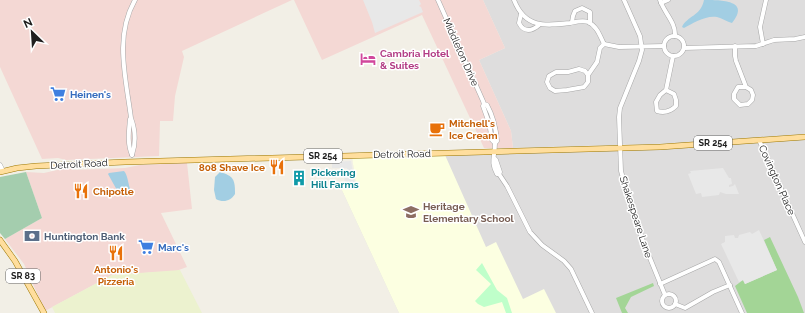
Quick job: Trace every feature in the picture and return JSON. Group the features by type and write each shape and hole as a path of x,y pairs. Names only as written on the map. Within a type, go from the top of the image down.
{"main road":[{"name":"Detroit Road","path":"1,171 32,166 133,161 660,147 805,137"},
{"name":"SR 83","path":"0,240 15,261 44,313"}],"street":[{"path":"133,161 134,127 131,118 122,44 125,26 135,0"},
{"name":"Middleton Drive","path":"438,0 484,104 483,106 494,143 495,152 492,160 494,169 507,186 527,230 542,245 564,261 573,272 592,313"},
{"path":"514,0 521,14 529,21 551,25 586,21 596,29 604,44 615,47 664,46"},
{"name":"Shakespeare Lane","path":"624,0 640,36 641,47 639,61 620,108 621,171 626,189 665,295"},
{"path":"668,0 660,2 665,13 674,24 674,36"},
{"path":"764,44 760,27 766,0"},
{"path":"572,22 575,11 582,8 590,12 590,23"},
{"path":"521,14 519,23 523,29 528,31 532,30 539,24"},
{"path":"674,36 682,41 684,48 680,54 673,56 666,52 664,46 666,40 674,36"},
{"path":"684,48 756,46 774,40 805,37"},
{"path":"588,75 586,71 581,69 568,72 556,72 548,76 547,82 552,90 567,90 584,87 588,82 588,75 597,62 600,46 604,44"},
{"path":"735,46 734,56 746,87 752,92 752,100 745,105 740,105 734,99 735,91 738,87 746,87"},
{"path":"666,90 674,94 676,106 669,110 659,112 657,111 656,102 660,95 666,90 673,56"},
{"name":"Covington Place","path":"759,140 805,242"},
{"path":"0,165 1,171"},
{"path":"660,284 715,259 719,262 730,285 740,312"},
{"path":"676,304 684,308 713,292 730,285"},
{"name":"Shakespeare Lane","path":"670,294 676,298 676,304 667,311 662,303 662,299 665,295 670,294"}],"shaded area":[{"path":"0,0 292,0 182,51 184,57 175,96 173,121 160,121 159,156 66,160 58,158 42,159 0,67"},
{"path":"294,0 483,0 505,48 479,60 511,131 513,148 484,148 422,15 322,60"},
{"path":"363,0 419,0 421,4 419,6 423,12 375,33"},
{"path":"483,0 805,0 805,134 685,143 513,148 511,131 479,60 505,48"},
{"path":"805,137 805,313 399,313 340,186 356,185 352,155 660,147"},
{"name":"Heritage Elementary School","path":"445,155 486,247 496,242 523,299 544,289 556,313 399,313 340,186 356,185 352,157"},
{"path":"351,161 355,184 345,185 344,173 347,172 347,168 332,168 332,162"},
{"path":"187,163 192,209 161,213 187,267 176,271 112,275 45,311 24,264 5,239 42,218 26,172 44,173 66,168 75,170 125,168 140,165"},
{"path":"723,168 729,178 731,178 732,184 729,185 729,187 735,184 739,194 726,194 720,192 719,195 702,197 701,193 696,194 688,174 691,173 690,171"},
{"path":"26,172 42,218 5,239 0,233 0,177"},
{"path":"759,230 777,270 745,284 743,280 739,282 721,244 725,242 725,236 734,235 735,238 738,238 739,235 750,232 752,234"},
{"path":"180,270 202,313 55,313 52,307 112,275"}],"green space":[{"path":"770,237 804,313 747,313 735,286 743,280 745,284 777,270 764,240"},
{"path":"482,263 497,290 507,298 512,313 506,313 502,302 484,307 475,301 491,284 476,270"},
{"path":"653,283 654,286 631,297 625,308 628,313 622,313 616,298"}],"water":[{"path":"704,0 718,0 732,3 738,10 737,15 732,23 719,18 708,17 684,28 682,27 687,20 697,13"},
{"path":"124,171 131,191 130,195 126,197 118,192 108,174"},
{"path":"220,172 231,177 235,185 235,194 227,201 216,199 214,190 215,177"}],"place":[{"name":"Cambria Hotel & Suites","path":"368,59"},
{"name":"Heinen's","path":"58,94"},
{"name":"Mitchell's Ice Cream","path":"437,129"},
{"name":"808 Shave Ice","path":"277,167"},
{"name":"Pickering Hill Farms","path":"299,178"},
{"name":"Chipotle","path":"81,191"},
{"name":"Heritage Elementary School","path":"411,212"},
{"name":"Huntington Bank","path":"32,236"},
{"name":"Marc's","path":"146,247"},
{"name":"Antonio's Pizzeria","path":"116,253"}]}
